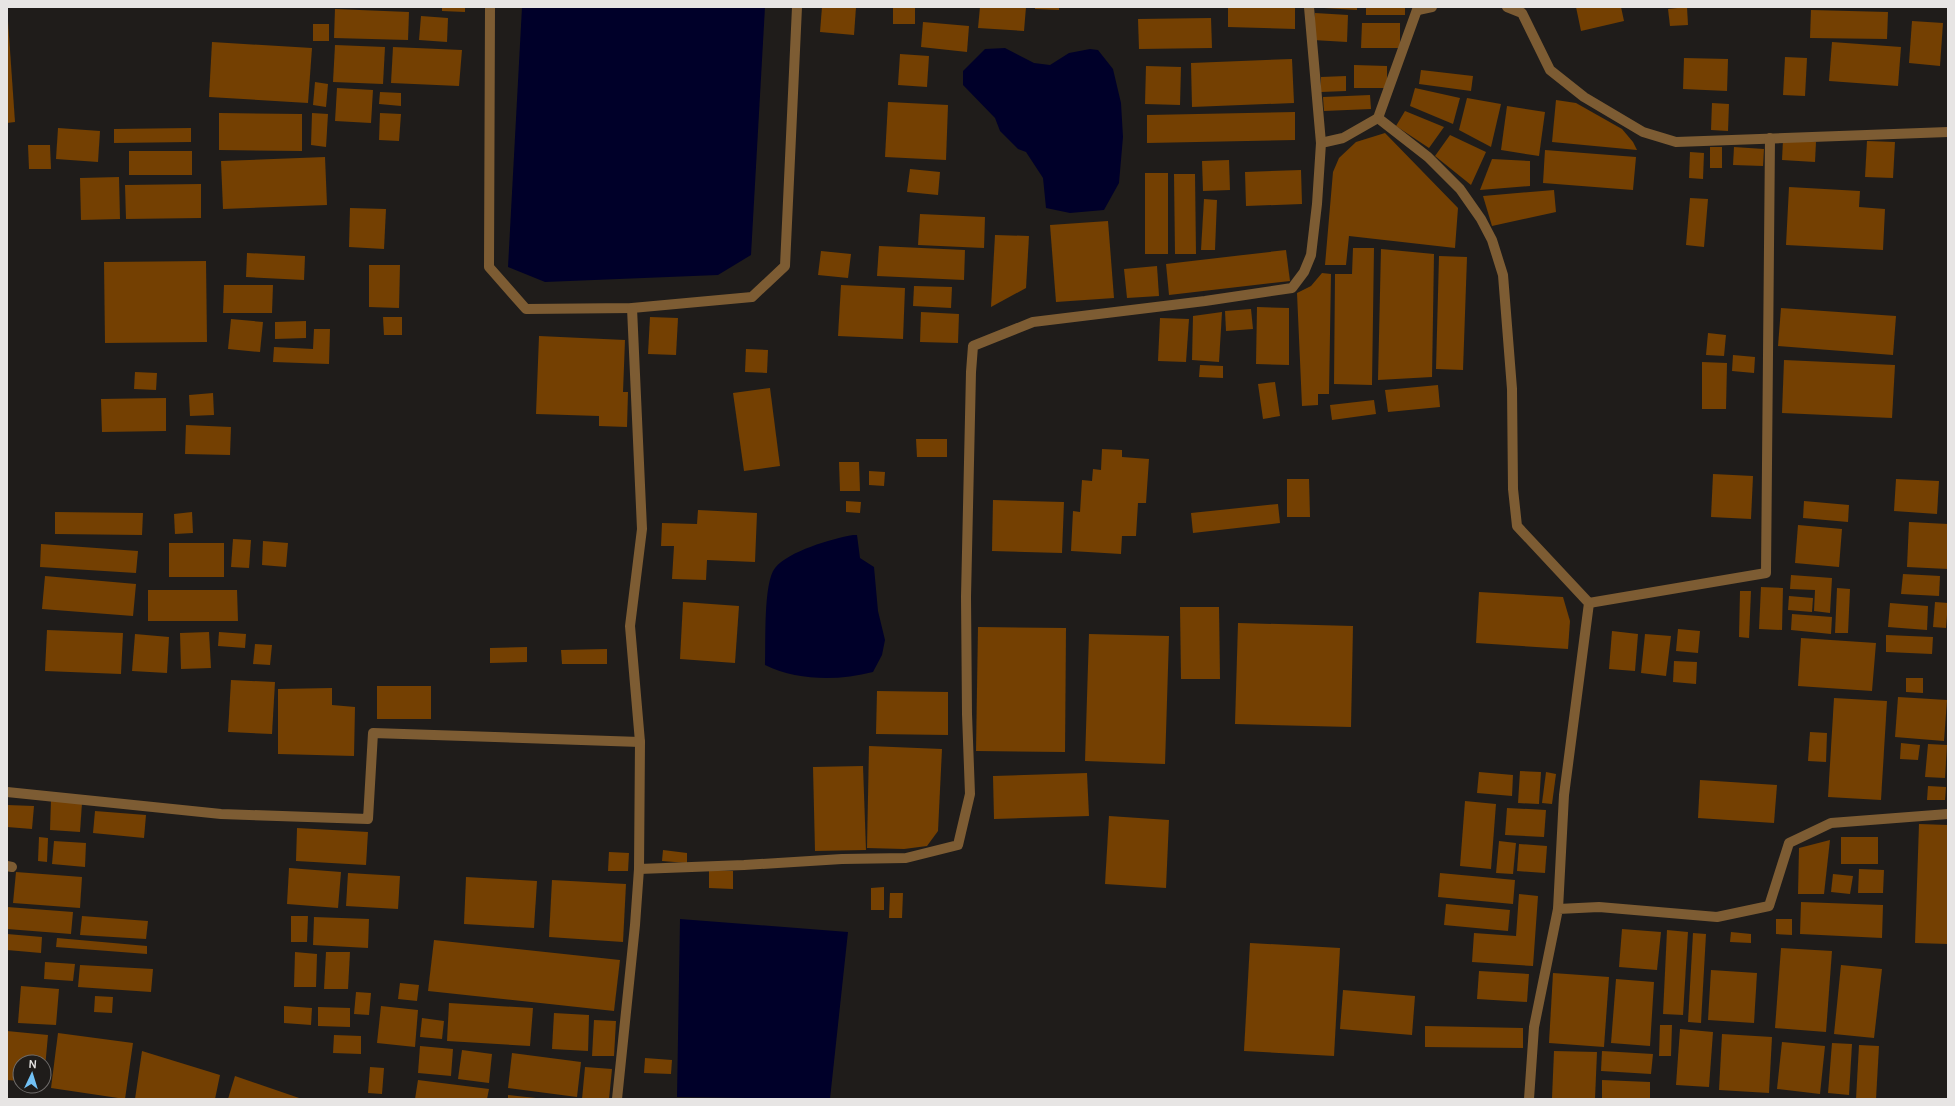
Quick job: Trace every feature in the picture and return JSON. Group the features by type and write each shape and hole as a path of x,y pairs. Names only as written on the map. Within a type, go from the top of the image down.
{"street":[{"path":"490,7 489,267 526,309 632,308 752,298 785,266 797,7"},
{"path":"639,869 842,859 906,858 958,845 970,794 967,714 966,597 971,372 973,346 1033,322 1205,301 1292,288 1304,272 1311,255 1317,204 1321,143 1309,7"},
{"path":"1321,143 1343,138 1378,118 1418,8 1432,7"},
{"path":"1507,7 1522,13 1550,70 1584,98 1643,132 1676,142 1948,132"},
{"path":"1378,118 1428,157 1460,189 1481,219 1492,240 1503,275 1512,389 1513,489 1517,526 1590,603"},
{"path":"1590,603 1766,573 1770,138"},
{"path":"617,1099 635,925 639,869 640,742 630,626 642,529 632,308"},
{"path":"1529,1099 1534,1027 1558,909 1564,795 1590,603"},
{"path":"7,792 221,814 368,819 374,733 640,742"},
{"path":"1558,909 1599,907 1717,917 1769,906 1789,843 1832,823 1948,814"}],"water":[{"path":"522,7 765,7 751,255 718,275 545,282 508,267"},
{"path":"1005,48 1034,63 1050,65 1069,53 1090,49 1098,50 1113,69 1121,103 1123,137 1119,183 1104,210 1070,213 1046,208 1043,178 1026,152 1018,149 1000,131 995,118 963,85 963,71 985,49"},
{"path":"857,535 860,558 874,567 878,611 885,640 882,655 873,672 846,677 818,678 791,674 765,665 767,600 771,576 775,568 781,562 800,551 834,539"},
{"path":"680,919 848,932 830,1099 677,1097"}],"building":[{"path":"7,7 15,122 7,123"},
{"path":"442,7 465,7 465,12 442,11"},
{"path":"822,7 856,7 854,35 820,32"},
{"path":"893,7 915,7 915,24 893,24"},
{"path":"980,7 1026,7 1024,31 978,28"},
{"path":"1035,7 1059,7 1059,10 1035,9"},
{"path":"1228,7 1295,7 1295,29 1228,27"},
{"path":"1357,7 1357,10 1324,8"},
{"path":"1366,7 1405,7 1405,15 1366,15"},
{"path":"1576,7 1621,7 1624,21 1581,31"},
{"path":"1687,7 1688,25 1670,26 1668,9"},
{"path":"335,9 409,12 408,40 334,38"},
{"path":"1811,10 1888,12 1887,39 1810,38"},
{"path":"1315,13 1348,15 1347,42 1313,40"},
{"path":"421,16 448,18 447,42 419,40"},
{"path":"1211,18 1212,48 1139,49 1138,19"},
{"path":"1912,21 1943,23 1940,66 1909,63"},
{"path":"923,22 969,26 967,52 921,47"},
{"path":"1362,23 1400,23 1400,48 1361,48"},
{"path":"313,24 329,24 329,41 313,41"},
{"path":"212,42 312,48 308,103 209,97"},
{"path":"1832,42 1901,47 1898,86 1829,81"},
{"path":"335,45 385,47 383,84 333,82"},
{"path":"393,47 462,50 459,86 391,83"},
{"path":"900,54 929,56 927,87 898,85"},
{"path":"1785,57 1807,58 1805,96 1783,95"},
{"path":"1684,58 1728,59 1727,91 1683,89"},
{"path":"1292,59 1294,103 1192,107 1191,63"},
{"path":"1354,65 1387,66 1387,88 1354,88"},
{"path":"1146,66 1181,67 1180,105 1145,104"},
{"path":"1421,70 1473,76 1471,91 1419,84"},
{"path":"1346,76 1346,91 1321,92 1321,77"},
{"path":"315,82 328,84 326,107 313,105"},
{"path":"337,88 373,90 371,123 335,121"},
{"path":"1415,88 1460,98 1453,124 1410,106"},
{"path":"380,92 401,93 401,106 379,104"},
{"path":"1370,95 1371,109 1324,111 1323,97"},
{"path":"1467,98 1501,104 1491,147 1459,130"},
{"path":"1556,100 1576,103 1622,129 1633,142 1637,150 1552,142"},
{"path":"888,102 948,105 946,160 885,157"},
{"path":"1712,103 1729,104 1728,131 1711,130"},
{"path":"1507,106 1545,112 1539,156 1501,150"},
{"path":"1405,111 1444,127 1429,148 1396,126"},
{"path":"1295,112 1295,140 1147,143 1147,115"},
{"path":"219,113 302,114 302,151 219,150"},
{"path":"312,113 328,114 326,147 311,145"},
{"path":"380,113 401,114 399,141 379,140"},
{"path":"58,128 100,131 98,162 56,159"},
{"path":"191,128 191,142 114,143 114,129"},
{"path":"1385,133 1458,208 1455,248 1349,236 1346,265 1325,265 1333,172 1339,158 1356,142"},
{"path":"1450,135 1486,152 1471,185 1435,156"},
{"path":"1783,140 1816,142 1815,162 1782,160"},
{"path":"1867,141 1895,142 1893,178 1865,177"},
{"path":"28,145 50,145 51,169 29,169"},
{"path":"1710,147 1722,147 1722,168 1710,168"},
{"path":"1734,147 1764,149 1763,166 1733,165"},
{"path":"1545,150 1636,157 1633,190 1543,183"},
{"path":"129,151 192,151 192,175 129,175"},
{"path":"1690,152 1704,153 1703,179 1689,178"},
{"path":"325,157 327,205 223,209 221,161"},
{"path":"1492,159 1530,161 1530,186 1480,190"},
{"path":"1229,160 1230,190 1203,191 1202,161"},
{"path":"910,169 940,172 938,195 907,192"},
{"path":"1301,170 1302,204 1246,206 1245,172"},
{"path":"1145,173 1168,173 1168,254 1145,254"},
{"path":"1174,174 1195,174 1196,254 1175,254"},
{"path":"119,177 120,219 81,220 80,178"},
{"path":"201,184 201,218 126,219 125,185"},
{"path":"1789,187 1860,191 1859,207 1885,209 1883,250 1786,245"},
{"path":"1554,190 1556,212 1492,226 1483,196"},
{"path":"1690,198 1708,199 1704,247 1686,245"},
{"path":"1204,199 1217,200 1215,250 1201,250"},
{"path":"350,208 386,209 384,249 349,247"},
{"path":"920,214 985,217 984,248 918,245"},
{"path":"1108,221 1114,298 1056,302 1050,225"},
{"path":"995,235 1029,236 1026,288 991,307"},
{"path":"879,246 965,250 964,280 877,276"},
{"path":"1353,248 1374,248 1372,385 1334,384 1335,274 1352,274"},
{"path":"1381,249 1434,254 1432,377 1378,380"},
{"path":"1286,250 1290,281 1169,295 1166,264"},
{"path":"821,251 851,254 848,278 818,275"},
{"path":"247,253 305,256 304,280 246,277"},
{"path":"1439,256 1467,257 1463,370 1436,369"},
{"path":"206,261 207,342 105,343 104,262"},
{"path":"369,265 400,265 399,308 369,307"},
{"path":"1157,266 1159,296 1127,298 1124,269"},
{"path":"1322,273 1331,274 1329,394 1318,394 1318,405 1302,406 1297,293 1311,286"},
{"path":"224,285 273,285 272,313 223,313"},
{"path":"841,285 905,288 903,339 838,336"},
{"path":"914,286 952,287 951,308 913,306"},
{"path":"1257,307 1289,308 1289,365 1256,364"},
{"path":"1781,308 1896,316 1893,355 1778,346"},
{"path":"1251,309 1253,329 1226,331 1225,311"},
{"path":"921,312 959,314 958,343 920,342"},
{"path":"1222,312 1219,362 1192,360 1193,316"},
{"path":"383,317 402,317 402,335 384,335"},
{"path":"650,317 678,318 676,355 648,354"},
{"path":"1160,318 1189,319 1186,362 1158,361"},
{"path":"231,319 263,322 260,352 228,349"},
{"path":"306,321 306,338 275,339 275,322"},
{"path":"314,329 330,329 329,364 273,362 274,347 313,349"},
{"path":"1708,333 1726,335 1724,356 1706,355"},
{"path":"539,336 625,340 623,392 628,392 627,427 599,426 599,416 536,414"},
{"path":"746,349 768,350 767,373 745,372"},
{"path":"1733,355 1755,357 1754,373 1732,371"},
{"path":"1784,360 1895,365 1892,418 1782,413"},
{"path":"1702,362 1727,363 1726,409 1702,409"},
{"path":"1200,365 1223,366 1223,378 1199,377"},
{"path":"135,372 157,373 156,390 134,389"},
{"path":"1275,382 1280,416 1263,419 1258,384"},
{"path":"1438,385 1440,407 1388,412 1385,390"},
{"path":"770,388 780,466 744,471 733,393"},
{"path":"213,393 214,415 190,416 189,395"},
{"path":"166,398 166,431 102,432 101,399"},
{"path":"1374,400 1376,414 1332,420 1330,405"},
{"path":"186,425 231,427 230,455 185,454"},
{"path":"916,439 947,439 947,457 917,457"},
{"path":"1102,449 1122,450 1122,457 1149,459 1146,503 1138,503 1136,536 1122,536 1121,554 1071,551 1073,511 1080,512 1082,480 1092,481 1093,469 1101,470"},
{"path":"839,462 859,462 860,491 840,491"},
{"path":"869,471 885,472 884,486 869,485"},
{"path":"1713,474 1753,476 1751,519 1711,517"},
{"path":"1287,479 1309,479 1310,517 1287,517"},
{"path":"1896,479 1939,481 1937,514 1894,511"},
{"path":"993,500 1064,502 1062,553 992,551"},
{"path":"846,501 861,502 860,513 846,512"},
{"path":"1804,501 1849,505 1848,522 1803,518"},
{"path":"1278,504 1280,523 1193,533 1191,513"},
{"path":"698,510 757,513 755,562 707,560 706,580 672,579 674,546 661,546 662,523 697,524"},
{"path":"55,512 143,513 142,535 55,534"},
{"path":"192,512 193,533 175,534 174,514"},
{"path":"1909,522 1948,524 1948,569 1907,567"},
{"path":"1798,525 1842,529 1839,567 1795,563"},
{"path":"233,539 251,540 249,568 231,567"},
{"path":"263,541 288,543 286,567 262,565"},
{"path":"169,543 224,543 224,577 169,577"},
{"path":"41,544 138,551 136,573 40,567"},
{"path":"1903,574 1940,576 1939,596 1901,594"},
{"path":"1791,575 1832,578 1830,613 1814,611 1815,590 1790,589"},
{"path":"45,576 136,584 133,616 42,609"},
{"path":"1761,587 1783,588 1782,630 1759,629"},
{"path":"1837,588 1850,589 1848,633 1835,633"},
{"path":"148,590 237,590 238,621 148,621"},
{"path":"1740,591 1751,591 1749,638 1739,637"},
{"path":"1479,592 1563,597 1570,621 1568,649 1476,643"},
{"path":"1789,596 1813,598 1812,612 1788,610"},
{"path":"683,602 739,606 735,663 680,659"},
{"path":"1935,602 1948,603 1946,628 1933,627"},
{"path":"1890,603 1928,606 1927,630 1888,627"},
{"path":"1180,607 1219,607 1220,679 1181,679"},
{"path":"1792,614 1832,617 1831,634 1791,630"},
{"path":"1238,623 1353,626 1351,727 1235,724"},
{"path":"978,627 1066,628 1065,752 976,751"},
{"path":"1678,629 1700,631 1698,653 1676,651"},
{"path":"47,630 123,633 121,674 45,671"},
{"path":"1612,631 1638,634 1635,671 1609,669"},
{"path":"209,632 211,668 181,669 180,633"},
{"path":"219,632 246,634 245,648 218,646"},
{"path":"135,634 169,637 167,673 132,671"},
{"path":"1089,634 1169,636 1165,764 1085,761"},
{"path":"1645,634 1671,636 1666,676 1641,673"},
{"path":"1886,635 1933,637 1932,654 1886,652"},
{"path":"1801,638 1876,643 1872,691 1798,686"},
{"path":"255,644 272,645 270,665 253,664"},
{"path":"527,647 527,662 490,663 490,648"},
{"path":"607,649 607,664 562,664 561,650"},
{"path":"1674,661 1697,662 1696,684 1673,682"},
{"path":"1906,678 1923,678 1923,693 1906,692"},
{"path":"231,680 275,682 272,734 228,732"},
{"path":"377,686 431,686 431,719 377,719"},
{"path":"332,688 332,705 355,707 354,756 278,754 278,689"},
{"path":"877,691 948,692 948,735 876,734"},
{"path":"1898,697 1947,700 1944,741 1895,737"},
{"path":"1834,698 1887,701 1881,800 1828,797"},
{"path":"1810,732 1827,733 1826,762 1808,761"},
{"path":"1901,743 1920,745 1918,760 1900,759"},
{"path":"1928,744 1947,745 1945,778 1925,777"},
{"path":"869,746 942,749 938,831 927,846 904,849 867,848"},
{"path":"863,766 866,850 815,851 813,767"},
{"path":"1520,771 1541,772 1539,804 1518,803"},
{"path":"1479,772 1513,775 1512,796 1477,793"},
{"path":"1546,772 1556,774 1552,804 1542,803"},
{"path":"1087,773 1089,816 994,819 993,776"},
{"path":"1700,780 1777,785 1774,823 1698,818"},
{"path":"1928,786 1946,787 1945,800 1927,800"},
{"path":"51,801 82,803 80,832 50,830"},
{"path":"1465,801 1496,804 1491,869 1460,866"},
{"path":"7,805 34,806 32,829 7,827"},
{"path":"1507,808 1546,810 1544,837 1505,835"},
{"path":"95,811 146,815 144,838 93,833"},
{"path":"1109,816 1169,820 1166,888 1105,884"},
{"path":"1919,824 1948,825 1948,944 1915,943"},
{"path":"297,828 368,832 366,865 296,861"},
{"path":"39,837 48,838 47,862 38,861"},
{"path":"1841,837 1878,837 1878,864 1841,864"},
{"path":"1830,840 1824,894 1798,894 1799,848"},
{"path":"54,841 86,843 85,867 52,864"},
{"path":"1499,841 1516,843 1513,874 1496,873"},
{"path":"1519,844 1547,846 1545,873 1517,871"},
{"path":"663,850 687,853 687,863 662,861"},
{"path":"609,852 629,853 628,871 608,871"},
{"path":"289,868 341,872 338,908 287,904"},
{"path":"1859,869 1884,870 1883,893 1858,893"},
{"path":"709,870 733,871 733,889 709,888"},
{"path":"16,872 82,877 80,908 13,903"},
{"path":"348,873 400,876 398,909 346,906"},
{"path":"1440,873 1515,880 1513,904 1438,897"},
{"path":"1833,874 1853,876 1850,894 1831,892"},
{"path":"466,877 537,881 534,928 464,924"},
{"path":"552,880 626,884 623,942 549,937"},
{"path":"884,887 884,910 871,910 871,888"},
{"path":"890,893 903,893 902,918 889,918"},
{"path":"1519,894 1538,896 1533,966 1472,962 1474,933 1516,936"},
{"path":"1801,902 1883,905 1882,938 1800,934"},
{"path":"1446,904 1510,910 1508,931 1444,925"},
{"path":"7,907 73,912 71,934 7,929"},
{"path":"82,916 148,921 146,939 80,935"},
{"path":"291,916 308,916 307,942 291,942"},
{"path":"314,917 369,919 368,948 313,945"},
{"path":"1776,919 1792,919 1792,935 1776,934"},
{"path":"1622,929 1661,932 1657,970 1619,967"},
{"path":"1667,930 1688,932 1683,1015 1663,1014"},
{"path":"1731,932 1751,934 1751,943 1730,942"},
{"path":"1693,933 1706,934 1701,1023 1688,1022"},
{"path":"7,934 42,937 41,953 7,950"},
{"path":"57,938 147,946 147,954 56,947"},
{"path":"434,940 620,960 614,1011 428,991"},
{"path":"1250,943 1340,948 1334,1056 1244,1051"},
{"path":"1781,948 1832,951 1826,1032 1775,1028"},
{"path":"295,952 317,954 316,987 294,987"},
{"path":"326,952 350,952 348,989 324,989"},
{"path":"45,962 75,964 73,981 44,979"},
{"path":"80,965 153,969 151,992 78,987"},
{"path":"1841,965 1882,969 1874,1038 1834,1034"},
{"path":"1711,970 1757,973 1754,1023 1708,1020"},
{"path":"1479,971 1529,974 1527,1002 1477,999"},
{"path":"1553,973 1609,977 1604,1047 1549,1043"},
{"path":"1616,979 1654,982 1650,1046 1611,1043"},
{"path":"400,983 419,985 417,1001 398,999"},
{"path":"21,986 59,989 56,1025 18,1023"},
{"path":"1343,990 1415,996 1412,1035 1340,1029"},
{"path":"356,992 371,993 369,1015 354,1014"},
{"path":"95,996 113,997 112,1013 94,1012"},
{"path":"449,1003 533,1008 530,1046 447,1041"},
{"path":"284,1006 312,1008 311,1025 284,1023"},
{"path":"381,1006 418,1010 415,1047 377,1043"},
{"path":"318,1007 350,1008 350,1027 318,1026"},
{"path":"554,1013 589,1015 588,1051 552,1049"},
{"path":"422,1018 444,1021 442,1039 420,1037"},
{"path":"594,1020 616,1021 614,1056 592,1056"},
{"path":"1660,1025 1672,1025 1671,1056 1659,1056"},
{"path":"1425,1026 1523,1028 1523,1048 1425,1047"},
{"path":"1680,1029 1713,1032 1709,1087 1676,1085"},
{"path":"7,1031 48,1035 46,1054 12,1054 12,1080 7,1080"},
{"path":"58,1033 133,1043 125,1099 52,1088"},
{"path":"1722,1034 1772,1037 1769,1093 1719,1090"},
{"path":"334,1035 361,1036 361,1054 333,1053"},
{"path":"1782,1042 1825,1046 1820,1094 1777,1089"},
{"path":"1832,1043 1852,1044 1849,1095 1828,1093"},
{"path":"1859,1045 1879,1046 1876,1099 1856,1099"},
{"path":"420,1046 453,1049 451,1076 418,1073"},
{"path":"462,1050 492,1054 489,1083 458,1079"},
{"path":"142,1051 220,1075 215,1099 135,1099"},
{"path":"1554,1051 1597,1052 1595,1099 1552,1098"},
{"path":"1602,1051 1653,1054 1651,1074 1601,1071"},
{"path":"512,1053 581,1062 577,1097 508,1088"},
{"path":"645,1058 672,1060 671,1074 644,1073"},
{"path":"370,1067 384,1068 382,1094 368,1093"},
{"path":"585,1067 612,1069 609,1099 582,1099"},
{"path":"235,1076 302,1099 228,1099"},
{"path":"418,1080 489,1089 487,1099 415,1099"},
{"path":"1602,1080 1650,1082 1650,1099 1602,1099"},
{"path":"508,1095 536,1098 536,1099 508,1099"}]}
